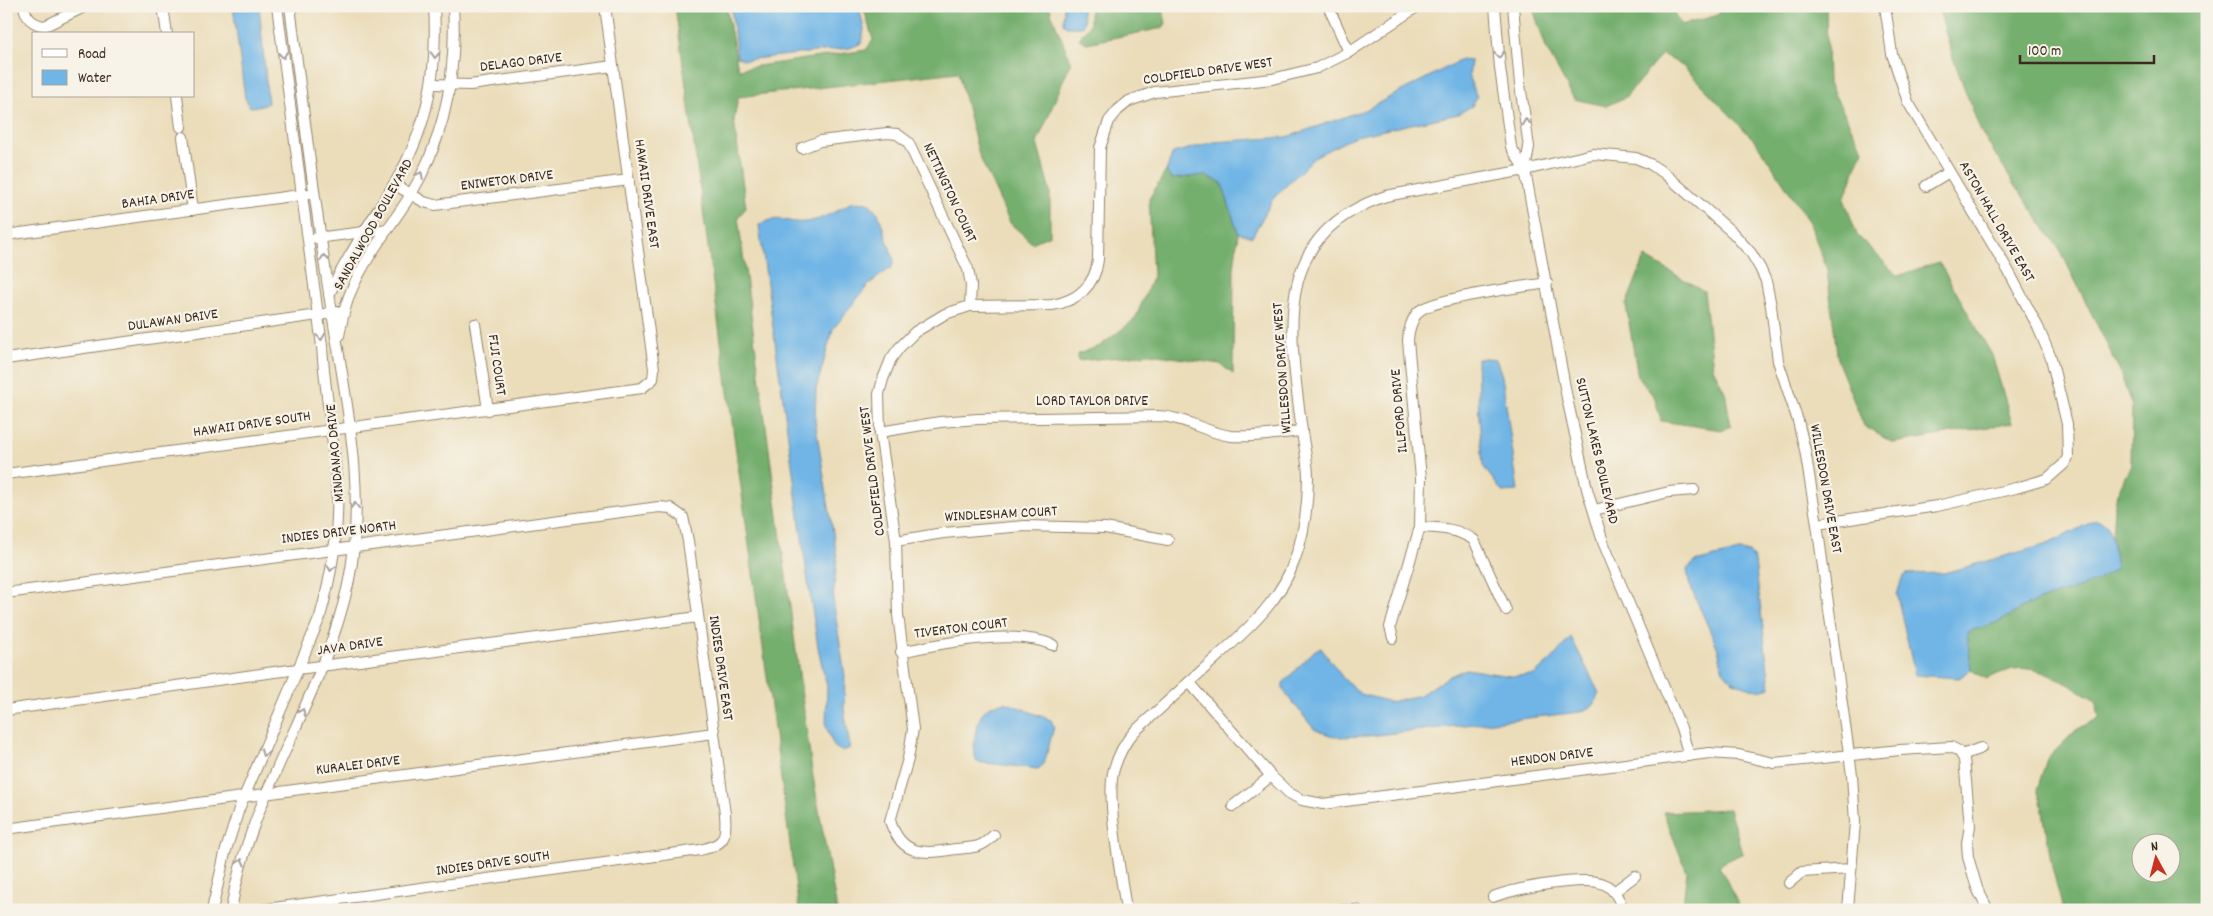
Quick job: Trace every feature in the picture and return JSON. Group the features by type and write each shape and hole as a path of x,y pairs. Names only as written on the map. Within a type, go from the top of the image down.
{"street":[{"path":"24,6 25,13 32,22 46,26 86,6"},
{"path":"163,6 167,32"},
{"name":"MINDANAO DRIVE","path":"212,910 225,853 245,797 320,617 328,590 334,549 337,494 318,316 277,6"},
{"name":"MINDANAO DRIVE","path":"231,910 243,854 266,794 331,646 344,602 353,547 356,482 350,427 314,193 290,6"},
{"name":"SANDALWOOD BOULEVARD","path":"318,316 363,232 394,184 416,138 432,84 435,54 434,6"},
{"name":"SANDALWOOD BOULEVARD","path":"338,342 344,312 356,281 411,194 435,142 450,85 454,45 453,6"},
{"name":"HAWAII DRIVE EAST","path":"605,6 654,370 653,379 648,384"},
{"path":"1328,6 1349,52"},
{"name":"COLDFIELD DRIVE WEST","path":"994,835 984,845 927,854 911,849 900,842 893,831 890,821 908,759 912,729 901,652 896,541 880,432 879,394 891,359 915,332 945,314 970,306 1052,305 1064,303 1082,293 1097,271 1100,148 1109,121 1129,101 1154,92 1293,75 1317,68 1349,52 1418,6"},
{"name":"SUTTON LAKES BOULEVARD","path":"1495,6 1500,68 1511,147 1525,170 1567,398 1587,488 1603,542 1681,728 1689,756"},
{"name":"SUTTON LAKES BOULEVARD","path":"1513,6 1520,84 1530,146 1525,170"},
{"name":"ASTON HALL DRIVE EAST","path":"1817,524 1937,506 2016,488 2047,479 2064,464 2068,457 2067,424 2051,358 2038,327 2009,272 1908,102 1892,54 1885,6"},
{"name":"DELAGO DRIVE","path":"432,84 470,84 613,66"},
{"path":"177,98 194,210"},
{"name":"NETTINGTON COURT","path":"802,148 820,140 887,133 898,134 908,142 968,269 971,285 970,306"},
{"name":"WILLESDON DRIVE EAST","path":"1525,170 1593,154 1636,158 1664,174 1733,233 1751,253 1766,281 1772,306 1778,361 1800,431 1817,524 1850,756 1855,816 1848,910"},
{"name":"WILLESDON DRIVE WEST","path":"1126,910 1112,804 1114,770 1127,740 1251,626 1278,592 1295,559 1305,514 1308,476 1294,345 1293,300 1304,262 1322,235 1348,212 1379,198 1525,170"},
{"path":"1926,186 1949,172"},
{"name":"ENIWETOK DRIVE","path":"394,184 424,202 435,205 629,180"},
{"name":"BAHIA DRIVE","path":"6,235 314,193"},
{"path":"308,241 322,237 388,229"},
{"name":"ILLFORD DRIVE","path":"1393,638 1390,627 1420,527 1421,478 1408,340 1408,334 1415,316 1419,311 1440,302 1547,283"},
{"name":"DULAWAN DRIVE","path":"6,359 344,312"},
{"name":"FIJI COURT","path":"476,324 488,410"},
{"name":"HAWAII DRIVE SOUTH","path":"6,474 632,390 642,388 648,384"},
{"name":"LORD TAYLOR DRIVE","path":"880,432 940,422 978,419 1140,416 1171,417 1213,432 1232,436 1302,431"},
{"path":"1594,510 1669,492 1694,490"},
{"name":"INDIES DRIVE NORTH","path":"6,593 658,507 675,510"},
{"name":"INDIES DRIVE EAST","path":"675,510 683,517 686,525 725,814 725,834"},
{"name":"WINDLESHAM COURT","path":"896,541 943,533 1025,526 1105,528 1168,540"},
{"path":"1420,527 1453,530 1464,533 1474,540 1506,610"},
{"name":"JAVA DRIVE","path":"6,710 322,666 698,617"},
{"name":"TIVERTON COURT","path":"901,652 928,646 1008,637 1040,639 1054,644"},
{"name":"HENDON DRIVE","path":"1189,682 1271,776 1295,797 1310,803 1323,804 1709,753 1728,754 1774,763 1931,747 1951,747 1963,757"},
{"name":"KURALEI DRIVE","path":"6,829 714,733"},
{"path":"1981,748 1963,757 1970,826 1968,857 1977,888 1988,910"},
{"path":"1233,806 1271,776"},
{"name":"INDIES DRIVE SOUTH","path":"258,910 714,848 721,842 725,834"},
{"path":"1790,883 1802,872 1850,869"},
{"path":"1614,892 1635,876"},
{"path":"1492,897 1503,893 1582,880 1606,885 1619,897 1623,910"},
{"path":"1340,910 1357,910"}],"green space":[{"path":"675,6 726,6 738,69 866,50 873,40 863,6 1050,6 1051,13 1071,62 1037,143 1050,191 1050,235 1032,243 1010,223 979,155 958,72 738,97 734,120 746,208 738,217 812,771 837,910 799,910"},
{"path":"1090,6 1162,6 1166,23 1163,28 1087,43 1079,39 1090,24"},
{"path":"1532,6 1670,6 1681,25 1715,16 1726,6 1826,6 1828,82 1863,150 1844,199 1857,235 1898,276 1939,262 1992,355 2012,423 1893,443 1864,426 1838,362 1827,270 1809,221 1756,142 1684,67 1662,54 1626,97 1606,106 1574,99 1547,50"},
{"path":"1938,6 2207,6 2207,910 2063,910 2052,867 2042,805 2037,789 2047,759 2076,730 2099,718 2096,700 2054,677 2032,669 2020,668 2009,670 1987,679 1971,670 1967,632 2001,621 2027,605 2095,582 2116,569 2112,539 2114,509 2117,494 2131,464 2132,407 2119,369 2060,250 2010,178 1980,130 1952,55"},
{"path":"1166,171 1172,179 1204,175 1222,183 1238,233 1234,269 1233,374 1220,364 1150,354 1078,361 1078,354 1100,346 1135,319 1153,276 1149,199"},
{"path":"1645,257 1704,291 1713,368 1725,392 1731,426 1721,430 1661,421 1655,398 1638,377 1626,305"},
{"path":"1729,809 1743,853 1719,865 1741,910 1682,910 1687,872 1663,812"}],"water":[{"path":"233,6 259,6 268,103 261,106 250,107 245,98"},
{"path":"731,6 859,6 864,29 862,43 850,48 745,60 737,57"},
{"path":"1064,6 1081,6 1084,20 1082,27 1068,27 1063,23"},
{"path":"1461,60 1471,61 1469,78 1477,97 1472,106 1458,114 1356,136 1316,156 1273,199 1252,237 1238,233 1222,183 1204,175 1172,179 1166,171 1173,153 1214,142 1287,137 1367,109"},
{"path":"852,202 869,203 878,213 894,260 892,267 869,284 833,329 816,389 815,421 837,557 833,599 845,676 844,709 850,748 842,751 834,747 826,726 827,686 819,653 808,582 759,225 778,219 798,222 812,221 829,215"},
{"path":"1477,359 1496,359 1502,376 1518,491 1502,492 1483,466"},
{"path":"2096,520 2107,524 2112,539 2116,569 2095,582 2027,605 2001,621 1967,632 1971,670 1959,678 1915,675 1897,595 1902,578 1907,574 1944,573 2048,544"},
{"path":"1739,551 1749,552 1755,561 1770,687 1760,691 1733,682 1723,671 1718,649 1689,583 1687,569 1695,562"},
{"path":"1571,637 1599,693 1594,705 1581,712 1368,736 1335,737 1314,729 1283,690 1283,683 1315,650 1321,648 1343,678 1361,694 1390,702 1420,695 1448,677 1466,669 1510,676 1534,675 1551,660"},
{"path":"1005,702 1051,720 1054,727 1044,764 1038,769 977,762 974,742 979,720 986,709"}]}
